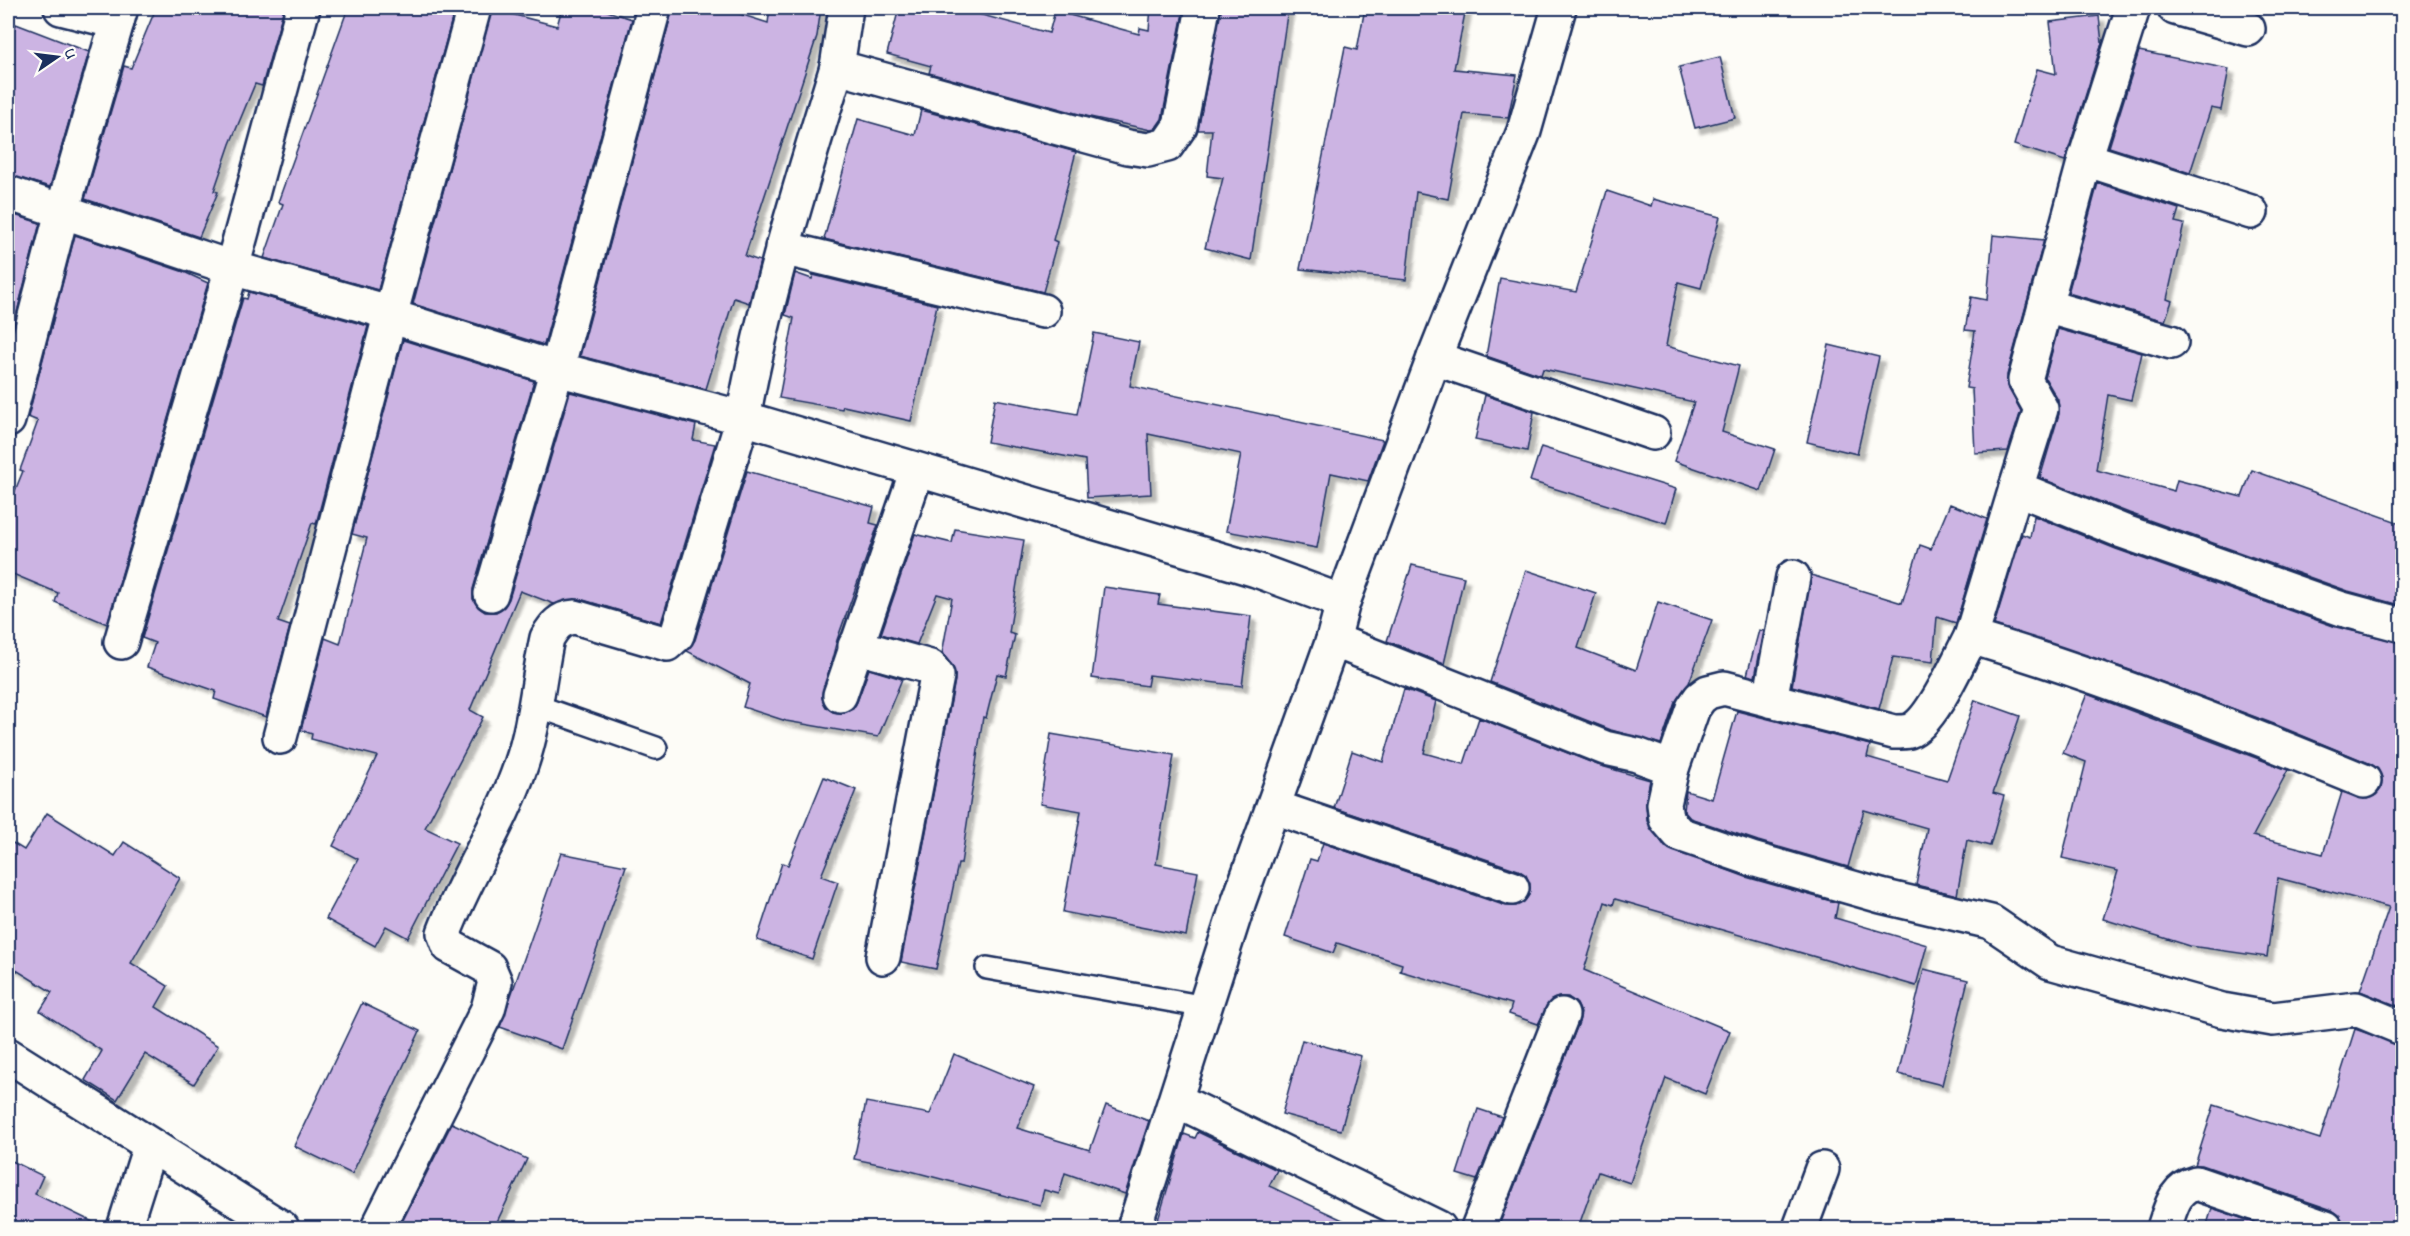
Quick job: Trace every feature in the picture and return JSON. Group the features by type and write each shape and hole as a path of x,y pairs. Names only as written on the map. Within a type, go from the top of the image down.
{"street":[{"path":"8,420 62,212 119,15 61,8"},
{"path":"122,642 232,268 303,8"},
{"path":"280,737 390,316 474,8"},
{"path":"491,594 556,369 654,8"},
{"path":"378,1228 488,1010 495,982 489,968 449,946 444,933 454,908 503,812 522,763 547,638 554,626 565,618 575,617 667,644 677,635 743,418 755,351 782,248 837,67 846,8"},
{"path":"837,67 1128,147 1148,150 1167,145 1180,126 1203,8"},
{"path":"1134,1228 1239,901 1334,640 1343,602 1434,358 1524,131 1559,8"},
{"path":"2133,8 2085,159 2025,380 2041,409 1971,637 1931,710 1922,722 1909,731 1894,732 1724,688 1708,692 1693,708 1672,768 1664,804 1666,819 1678,834 1752,859 1881,896 1991,922 2050,962 2222,1010 2273,1019 2356,1009 2403,1028"},
{"path":"2175,8 2248,29"},
{"path":"2085,159 2251,212"},
{"path":"8,193 232,268 374,308 390,316 556,369 743,418 1256,570 1343,602"},
{"path":"782,248 1042,311"},
{"path":"2045,306 2171,342"},
{"path":"1434,358 1653,433"},
{"path":"840,694 917,470"},
{"path":"2016,488 2122,531 2342,609 2403,625"},
{"path":"1770,700 1793,577"},
{"path":"1971,637 2039,657 2364,781"},
{"path":"1334,640 1411,673 1605,748 1638,755 1672,768"},
{"path":"855,646 930,667 937,676 883,957"},
{"path":"1274,807 1512,888"},
{"path":"1479,1228 1562,1016"},
{"path":"8,1055 282,1228"},
{"path":"1176,1100 1439,1228"},
{"path":"124,1228 150,1146"},
{"path":"1800,1228 1822,1169"},
{"path":"2164,1228 2178,1192 2184,1186 2196,1183 2326,1228"}],"lane":[{"path":"534,705 656,748"},
{"path":"987,968 1206,1007"}],"building":[{"path":"156,8 284,8 262,86 255,84 230,144 214,191 218,192 199,237 85,199 124,66 131,68"},
{"path":"348,8 455,8 378,290 264,258 283,204 278,202"},
{"path":"562,8 598,8 632,19 544,345 413,304 492,9 557,26"},
{"path":"673,8 721,8 768,23 770,8 821,8 817,36 745,256 760,261 749,303 734,298 706,389 580,356"},
{"path":"899,8 956,8 1049,33 1055,11 1139,34 1140,28 1149,30 1151,8 1184,8 1162,119 1155,129 1151,130 1090,117 929,73 931,66 887,54"},
{"path":"1221,8 1288,8 1251,260 1205,248 1223,178 1207,176 1212,130 1198,130"},
{"path":"1365,8 1466,8 1454,69 1517,75 1508,118 1464,114 1448,199 1416,192 1406,280 1300,269 1345,47 1357,50"},
{"path":"2099,16 2102,43 2065,161 2014,145 2037,69 2056,74 2050,22"},
{"path":"16,24 89,52 50,187 8,175 8,47"},
{"path":"2139,51 2229,69 2221,110 2211,108 2190,173 2109,147"},
{"path":"1720,57 1735,118 1695,128 1679,67"},
{"path":"921,110 1076,152 1053,240 1057,242 1043,292 824,239 858,119 915,135"},
{"path":"2098,183 2179,209 2175,222 2184,224 2167,299 2172,301 2165,321 2068,293"},
{"path":"1607,191 1651,206 1653,199 1720,217 1701,288 1678,282 1666,346 1739,366 1722,432 1775,449 1761,491 1674,461 1694,402 1543,369 1541,375 1486,356 1500,278 1576,292"},
{"path":"8,213 40,223 8,347"},
{"path":"75,235 184,272 208,283 107,624 55,602 58,593 8,572 8,508 23,471 20,470 38,421 28,417"},
{"path":"1993,235 2044,240 2007,375 2009,389 2021,411 2008,451 1975,453 1972,389 1966,388 1975,331 1965,330 1971,297 1987,300"},
{"path":"795,273 812,279 813,275 937,305 911,421 843,406 842,409 779,398 794,318 785,315"},
{"path":"249,292 368,326 316,524 312,523 278,622 290,626 266,717 214,699 216,691 147,667 155,643 142,638 243,298 247,299"},
{"path":"2058,329 2142,353 2131,400 2108,395 2096,470 2174,491 2177,480 2242,497 2252,470 2403,524 2403,606 2348,591 2129,513 2040,478 2059,414 2058,400 2045,378"},
{"path":"1094,333 1139,342 1130,386 1383,440 1368,481 1331,473 1317,548 1226,531 1241,454 1148,434 1151,494 1087,498 1085,460 987,442 995,399 1077,414"},
{"path":"403,340 534,381 473,589 473,599 485,612 496,612 504,607 509,599 570,392 696,425 693,440 715,444 661,623 580,599 554,604 520,591 470,710 483,717 425,828 457,843 408,938 386,926 375,946 326,919 358,859 333,846 377,756 311,739 312,734 301,730 325,638 340,644 367,538 352,534"},
{"path":"1829,345 1879,357 1857,454 1807,442"},
{"path":"1485,395 1534,412 1527,451 1475,440"},
{"path":"1541,447 1676,489 1666,523 1530,481"},
{"path":"747,471 874,507 870,523 878,525 837,640 822,698 826,707 833,712 844,713 853,709 857,702 869,669 902,679 878,737 786,721 743,707 750,684 687,651 695,640"},
{"path":"1950,504 1987,519 1956,623 1937,617 1933,662 1893,657 1879,709 1792,686 1811,575 1902,603 1920,545 1931,549"},
{"path":"2034,516 2116,549 2336,627 2403,643 2403,1008 2360,991 2389,907 2278,878 2267,957 2190,946 2103,919 2118,871 2062,858 2086,762 2063,753 2087,694 2288,770 2253,836 2323,854 2342,792 2367,799 2376,795 2381,789 2382,778 2378,769 2371,764 2274,724 2127,669 1994,625 2022,534 2030,537"},
{"path":"955,529 1024,540 1009,633 1015,635 1006,676 997,674 986,718 983,717 961,864 958,864 936,969 901,962 955,680 952,665 942,654 952,598 937,594 917,644 881,634 915,534 952,543"},
{"path":"1412,565 1464,577 1444,664 1387,641"},
{"path":"1526,570 1596,593 1578,648 1636,670 1658,602 1712,620 1689,683 1675,702 1661,744 1611,730 1490,682"},
{"path":"1104,587 1160,595 1158,604 1251,616 1242,686 1149,675 1147,686 1092,678"},
{"path":"1759,630 1764,631 1755,677 1747,675"},
{"path":"1404,689 1436,701 1424,753 1464,764 1479,718 1598,765 1650,780 1646,800 1647,821 1665,847 1746,877 1838,903 1835,918 1927,945 1916,986 1615,899 1613,905 1605,902 1584,970 1730,1031 1705,1094 1666,1078 1630,1183 1598,1172 1578,1228 1498,1228 1579,1022 1581,1013 1577,1004 1568,997 1551,1000 1538,1024 1509,1014 1512,1004 1400,971 1402,964 1337,943 1333,953 1285,937 1310,859 1317,861 1323,843 1506,906 1516,906 1524,902 1529,895 1530,884 1526,875 1518,870 1334,808 1352,751 1383,762"},
{"path":"1975,700 2020,716 1993,793 2004,796 1990,846 1967,840 1957,895 1916,885 1927,828 1864,810 1848,867 1758,841 1690,818 1684,811 1686,791 1712,799 1737,711 1870,745 1867,757 1947,780"},
{"path":"1051,734 1174,755 1156,864 1198,872 1186,936 1063,912 1081,811 1040,804"},
{"path":"824,777 856,790 821,876 838,882 812,959 757,940 782,863 788,865"},
{"path":"47,813 115,856 124,842 180,878 131,963 168,986 156,1007 218,1046 194,1084 145,1054 117,1100 85,1080 102,1051 40,1011 52,992 8,965 8,840 24,850"},
{"path":"561,853 626,866 562,1049 500,1027"},
{"path":"1924,969 1968,980 1942,1085 1898,1074"},
{"path":"362,1003 420,1031 352,1174 294,1146"},
{"path":"2355,1029 2403,1046 2403,1228 2344,1228 2340,1216 2332,1210 2202,1165 2195,1165 2214,1105 2320,1139"},
{"path":"1302,1040 1361,1056 1341,1130 1282,1114"},
{"path":"954,1054 1034,1087 1017,1128 1090,1150 1106,1105 1149,1121 1125,1194 1065,1173 1059,1194 1044,1190 1040,1205 903,1169 854,1159 866,1102 930,1114"},
{"path":"1478,1109 1502,1117 1477,1180 1457,1174"},
{"path":"452,1123 527,1159 494,1228 399,1228"},
{"path":"1198,1132 1277,1170 1269,1186 1360,1228 1176,1228 1158,1220 1184,1134 1195,1138"},
{"path":"8,1159 43,1176 35,1194 105,1228 8,1228"},
{"path":"2212,1208 2270,1228 2206,1228"}]}
